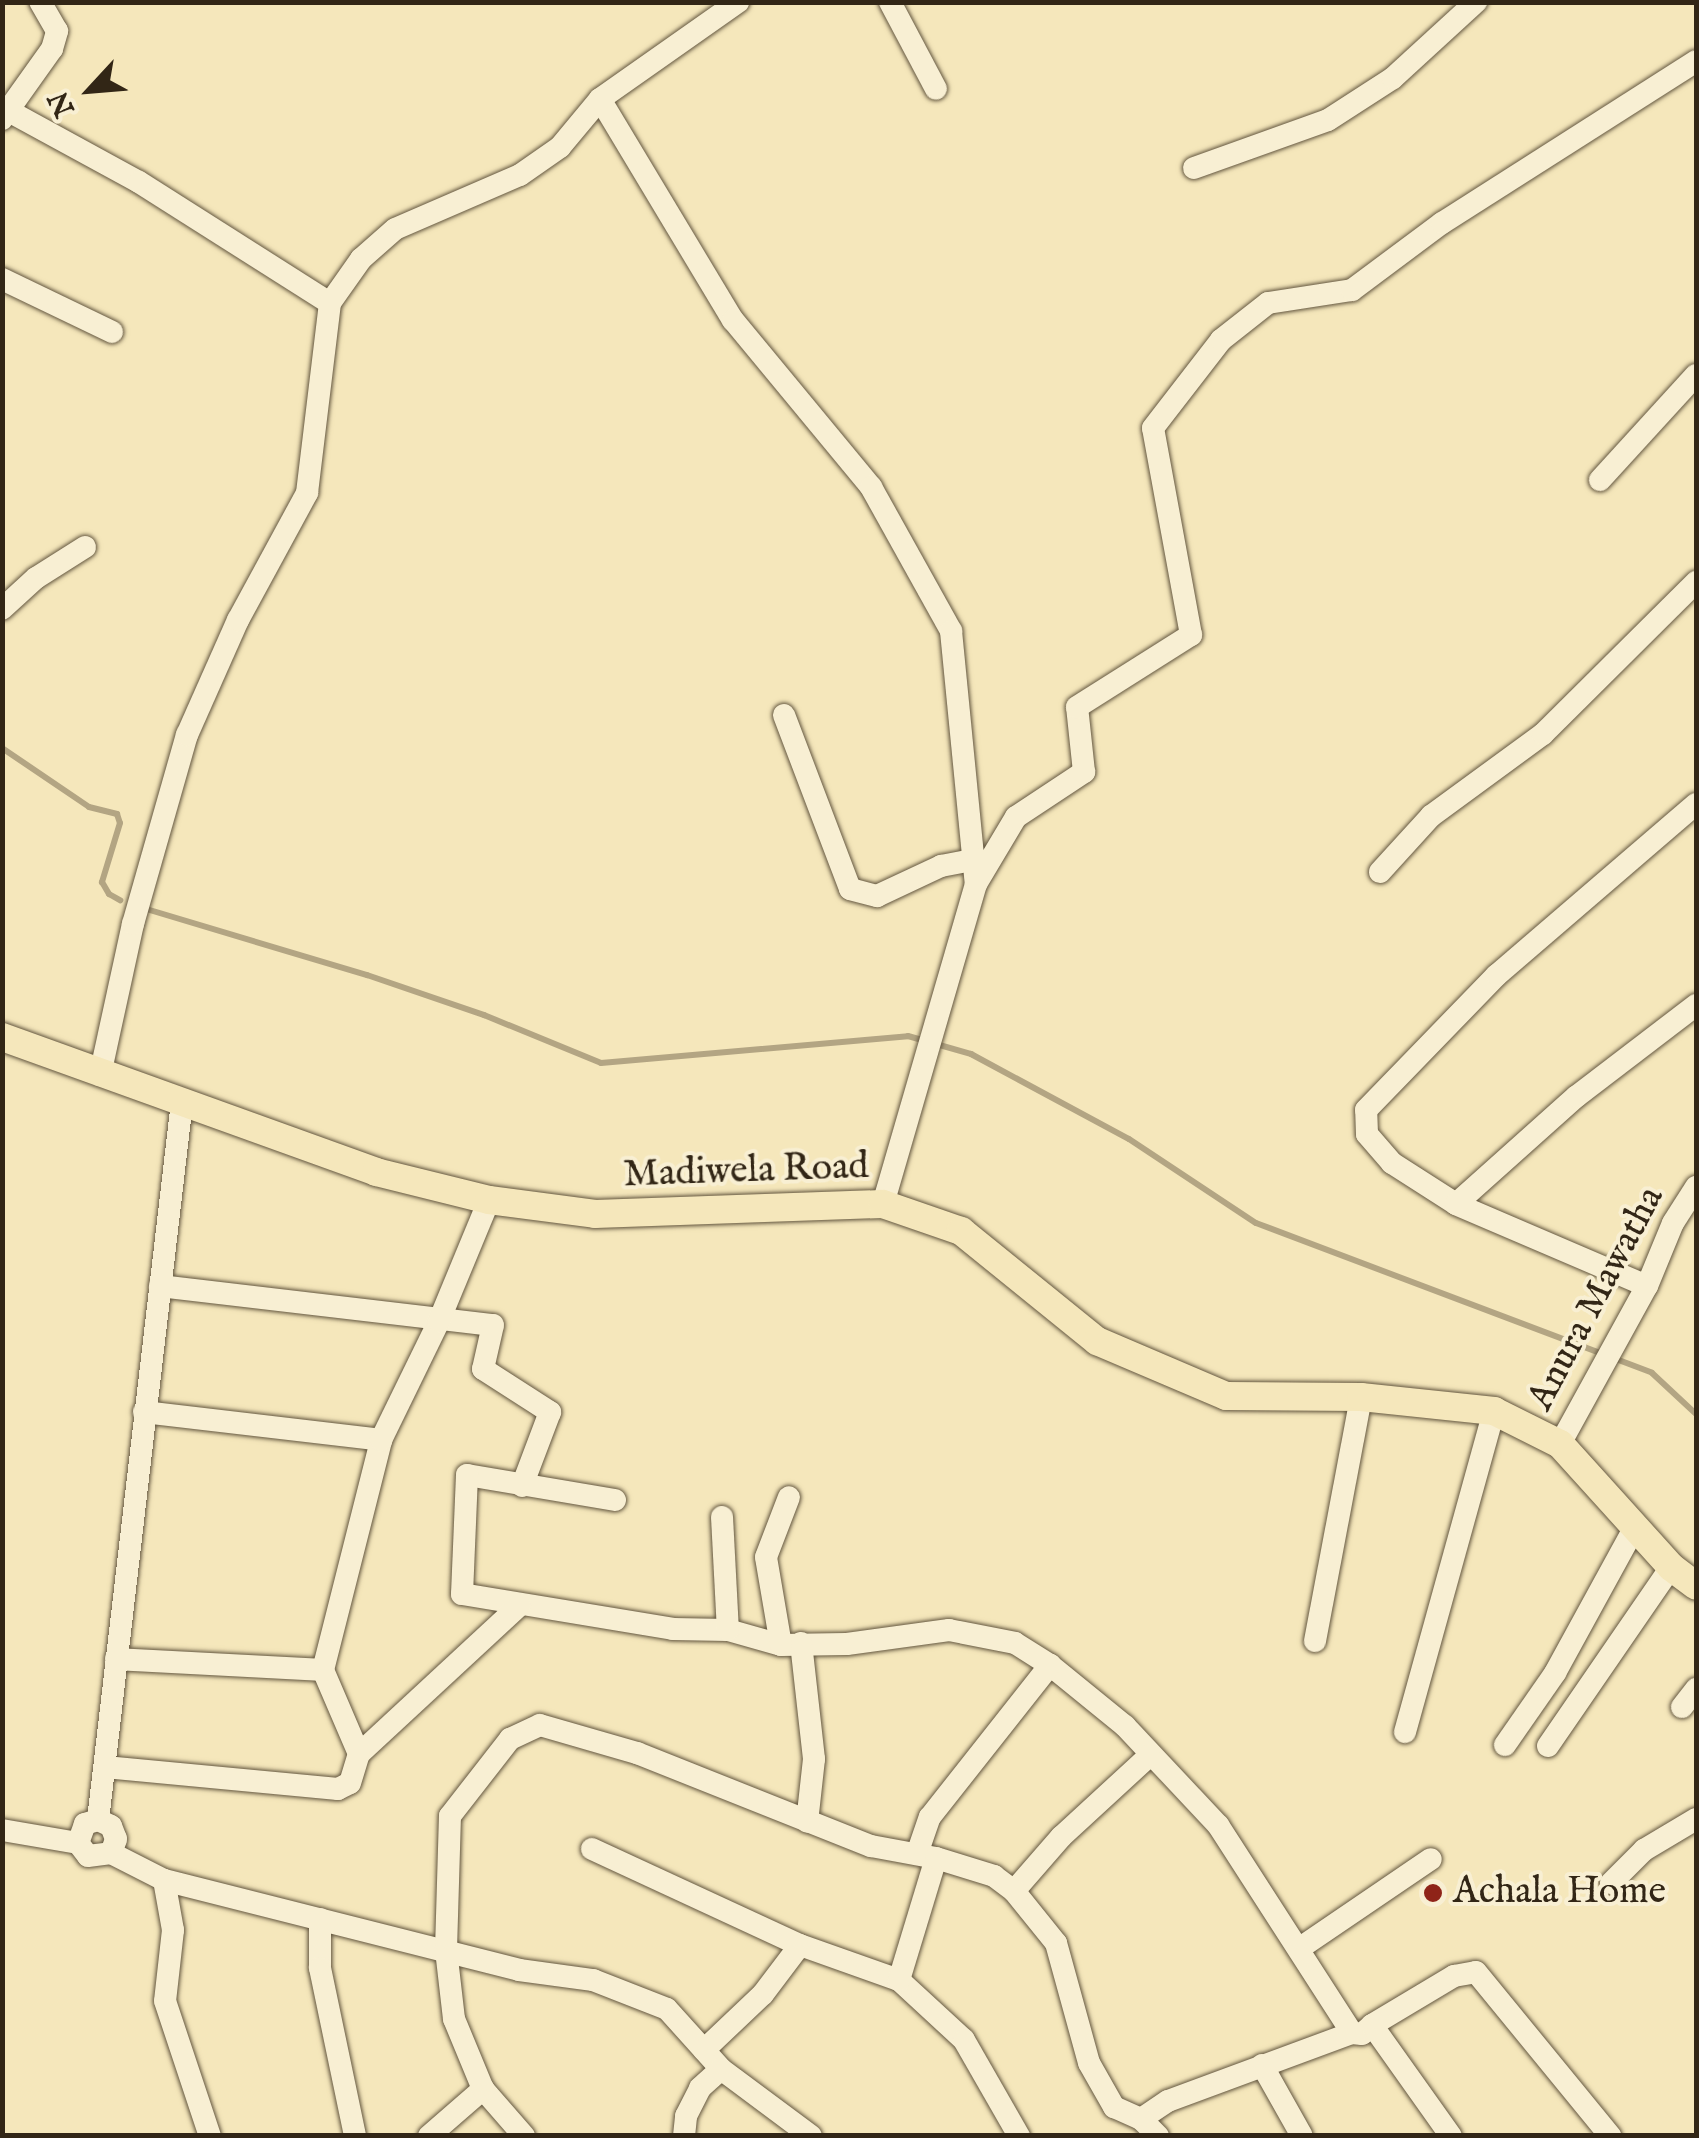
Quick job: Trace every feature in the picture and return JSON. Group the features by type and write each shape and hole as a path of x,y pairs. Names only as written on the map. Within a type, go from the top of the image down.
{"main road":[{"name":"Madiwela Road","path":"2,1037 376,1172 489,1200 595,1214 883,1204 961,1231 1098,1341 1226,1396 1361,1397 1494,1412 1560,1444 1671,1568 1696,1586"}],"street":[{"path":"40,2 56,31 52,49 5,115 139,182 330,303"},
{"path":"100,1075 132,924 187,735 238,620 306,493 330,303 360,259 395,229 520,175 560,147 600,99 738,2"},
{"path":"890,2 936,89"},
{"path":"1194,168 1328,120 1394,78 1476,2"},
{"path":"976,884 1016,817 1084,772 1077,707 1191,635 1153,428 1221,340 1268,304 1352,290 1442,224 1696,62"},
{"path":"600,99 733,320 871,487 952,630 963,775 977,858 976,884 883,1204"},
{"path":"2,279 112,332"},
{"path":"1600,480 1696,375"},
{"path":"2,609 36,578 85,547"},
{"path":"1380,872 1432,816 1542,734 1696,582"},
{"path":"784,715 850,889 877,896 941,866 977,858"},
{"path":"1647,1286 1456,1204 1392,1163 1367,1134 1366,1110 1497,975 1696,804"},
{"path":"1456,1204 1577,1096 1696,1005"},
{"path":"98,1820 182,1102"},
{"name":"Anura Mawatha","path":"1560,1444 1647,1286 1673,1222 1696,1186"},
{"path":"359,1754 323,1670 381,1440 439,1322 489,1200"},
{"path":"160,1286 439,1322 493,1325 483,1369 550,1412 522,1486"},
{"path":"1314,1640 1361,1397"},
{"path":"144,1412 381,1440"},
{"path":"1406,1732 1494,1412"},
{"path":"615,1500 467,1476 462,1594 672,1629 728,1630 791,1644 847,1644 949,1630 1015,1644 1050,1664 1126,1726 1149,1756 1218,1825 1300,1948 1451,2136"},
{"path":"789,1497 766,1557 791,1644 814,1759 808,1822"},
{"path":"722,1518 728,1630"},
{"path":"1505,1746 1555,1672 1634,1527"},
{"path":"1548,1746 1671,1568"},
{"path":"104,1767 338,1789 350,1783 359,1754 520,1605"},
{"path":"116,1659 323,1670"},
{"path":"899,1980 926,1856 930,1817 1050,1664"},
{"path":"524,2136 483,2088 454,2019 446,1950 450,1816 510,1739 540,1724 637,1754 871,1846 926,1856 994,1876 1014,1891 1056,1942 1089,2063 1114,2107 1141,2119 1158,2136"},
{"path":"1014,1891 1062,1836 1149,1756"},
{"path":"1612,1883 1644,1850 1696,1818"},
{"path":"78,1843 85,1824 98,1820"},
{"path":"98,1820 115,1832 110,1853"},
{"path":"2,1830 78,1843 88,1856 110,1853 164,1880 519,1970 593,1980 666,2009 721,2069 811,2136"},
{"path":"592,1849 800,1945 899,1980 964,2040 1019,2136"},
{"path":"1300,1948 1431,1859"},
{"path":"164,1880 173,1930 165,2001 210,2136"},
{"path":"320,1919 320,1968 355,2136"},
{"path":"704,2050 763,1994 800,1945"},
{"path":"1141,2119 1168,2101 1362,2029 1454,1976 1476,1972 1610,2136"},
{"path":"1262,2066 1302,2136"},
{"path":"684,2136 686,2116 700,2088 721,2069"},
{"path":"429,2136 483,2088"}],"waterway":[{"path":"2,748 89,807 117,814 120,823 102,882 109,894 120,900"},
{"path":"143,908 367,975 484,1015 601,1063 908,1036 971,1054 1129,1139 1256,1223 1652,1373 1696,1414"}],"place":[{"name":"Achala Home","path":"1433,1893"}]}
